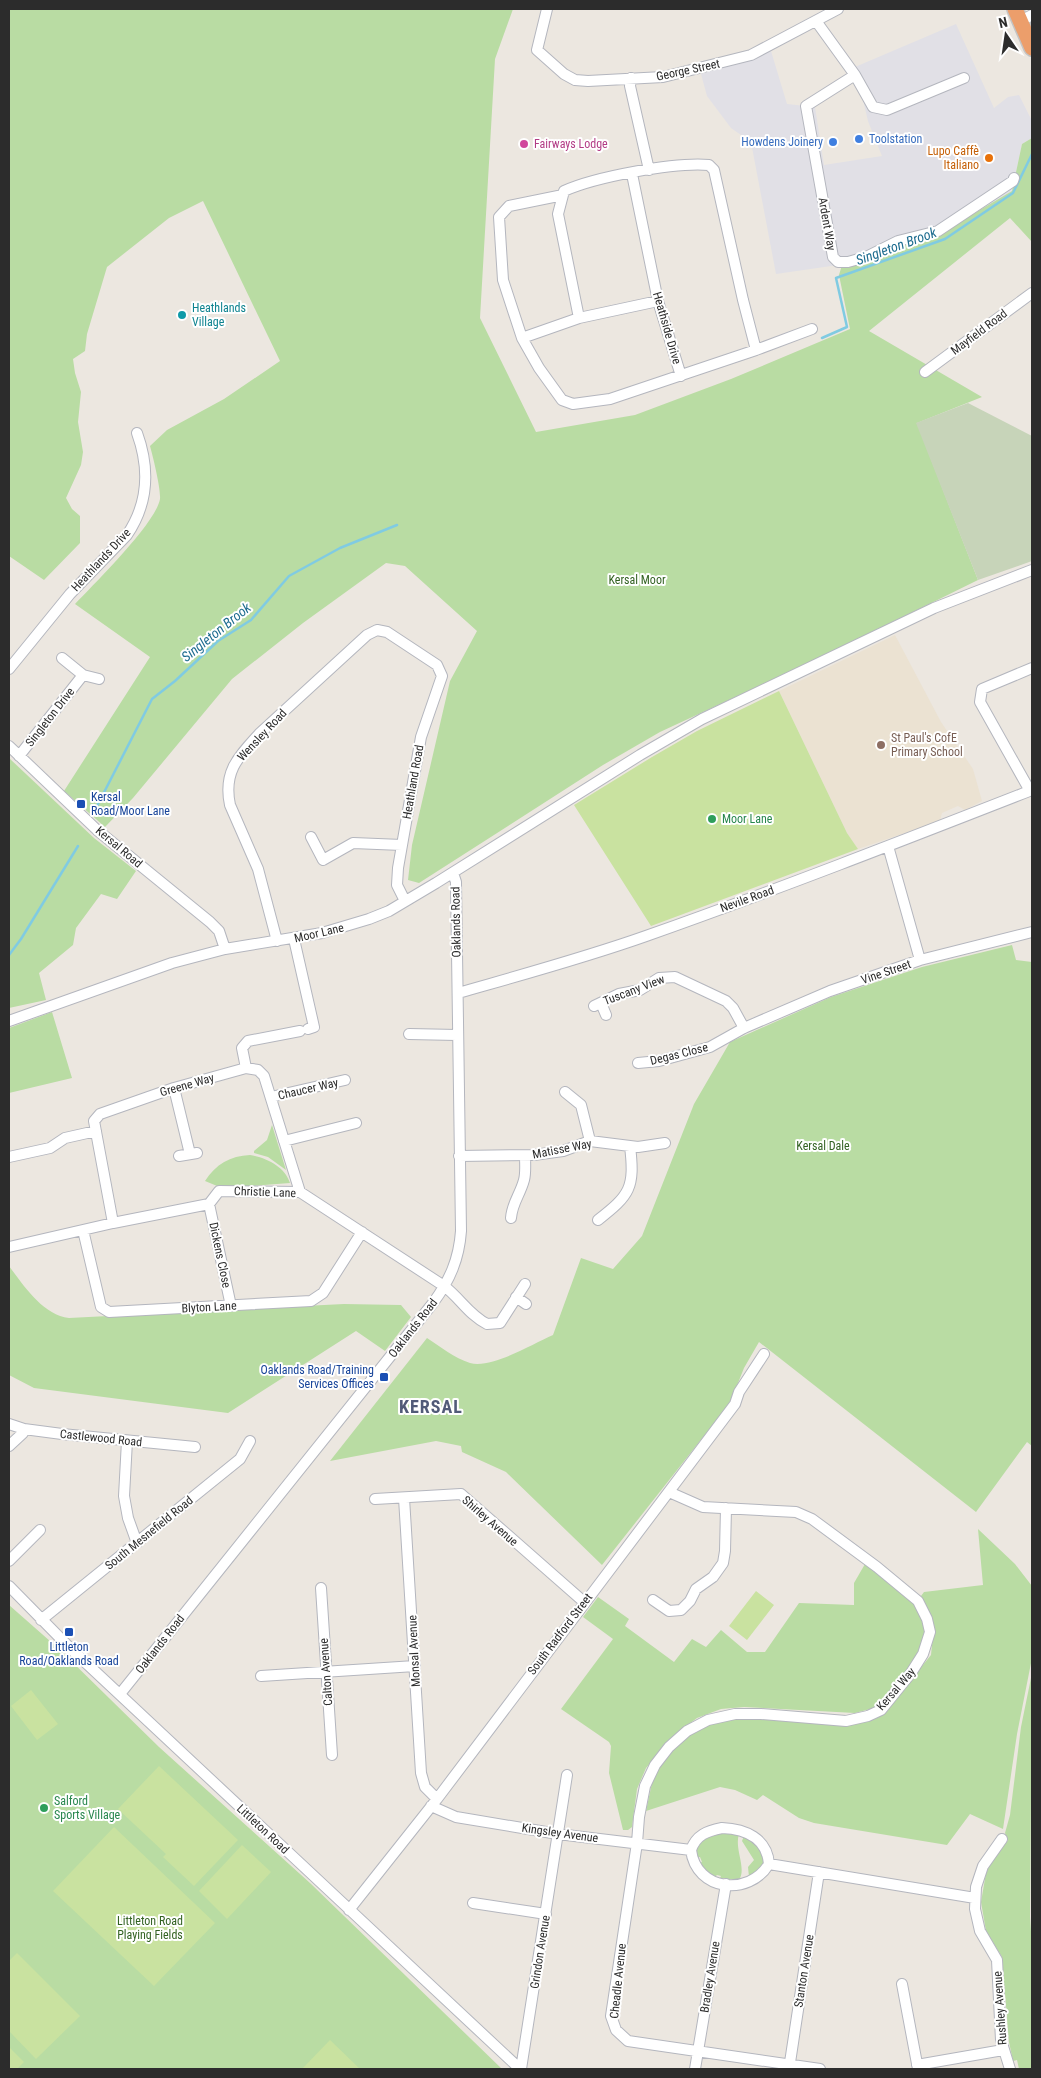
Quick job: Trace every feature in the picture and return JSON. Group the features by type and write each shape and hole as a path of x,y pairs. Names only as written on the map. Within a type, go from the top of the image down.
{"highway":[{"path":"1023,15 1032,48"}],"street":[{"name":"George Street","path":"547,9 537,50 564,74 575,80 588,81 663,78 739,58 763,50 838,9"},
{"path":"816,21 855,75 873,107 881,110 904,105 964,78"},
{"name":"Ardent Way","path":"855,75 806,106 832,257 838,262 866,257 898,241 938,231 1013,181 1014,178"},
{"path":"631,78 630,86 649,170"},
{"name":"Heathside Drive","path":"632,174 658,301 681,376 610,399 573,404 562,400 539,368 522,338 503,280 499,216 509,206 563,194 581,184 649,170 693,163 709,165 714,170 756,350"},
{"path":"563,194 558,214 579,318"},
{"name":"Mayfield Road","path":"925,372 1032,292"},
{"path":"522,338 579,318 658,301"},
{"path":"681,376 812,329"},
{"name":"Heathlands Drive","path":"9,669 70,594 126,535 133,525 143,501 146,486 144,465 137,434"},
{"name":"Moor Lane","path":"9,1021 172,963 225,949 322,933 369,919 405,901 453,873 640,755 702,719 934,608 1032,570"},
{"name":"Wensley Road","path":"277,941 258,869 230,805 228,786 232,768 259,734 371,632 382,630 387,632 437,665"},
{"name":"Singleton Drive","path":"19,756 83,675 62,658"},
{"name":"Heathland Road","path":"405,901 397,885 402,845 421,737 442,676 437,665"},
{"path":"1031,791 980,702 982,689 1032,668"},
{"path":"83,675 99,679"},
{"name":"Kersal Road","path":"9,746 97,830 210,922 219,931 225,949"},
{"name":"Nevile Road","path":"458,992 559,964 646,936 1031,791"},
{"path":"311,837 323,860 353,843 402,845"},
{"path":"888,846 920,960"},
{"name":"Oaklands Road","path":"120,1694 398,1347 444,1286 454,1268 460,1246 456,882 453,873"},
{"name":"Vine Street","path":"744,1028 830,991 920,960 1032,932"},
{"path":"294,939 307,1029 248,1041 242,1048 246,1068 254,1068 261,1072 300,1192"},
{"name":"Tuscany View","path":"606,1015 597,1004 618,994 640,990 659,978 674,977 726,1001 733,1008 744,1028"},
{"name":"Degas Close","path":"646,1065 710,1047 744,1028"},
{"path":"409,1034 457,1035"},
{"name":"Greene Way","path":"96,1131 94,1121 100,1114 174,1088 246,1068"},
{"name":"Chaucer Way","path":"270,1098 346,1080"},
{"path":"174,1088 194,1153 179,1156"},
{"path":"565,1092 580,1105 586,1119 590,1141"},
{"path":"284,1141 356,1123"},
{"path":"9,1157 50,1148 65,1138 96,1131 113,1223"},
{"name":"Matisse Way","path":"459,1156 525,1156 563,1151 590,1141 638,1147 665,1143"},
{"path":"598,1220 620,1202 630,1187 633,1170 630,1146"},
{"path":"511,1218 512,1206 525,1177 525,1156"},
{"name":"Christie Lane","path":"9,1247 113,1223 209,1204 219,1191 300,1192 444,1286 456,1295 468,1311 487,1324 500,1322 516,1297"},
{"name":"Dickens Close","path":"209,1204 231,1306"},
{"name":"Blyton Lane","path":"83,1230 101,1307 109,1312 311,1301 323,1293 362,1232"},
{"path":"525,1284 516,1297 526,1304"},
{"name":"South Radford Street","path":"349,1910 434,1802 736,1404 739,1392 764,1354"},
{"name":"Castlewood Road","path":"9,1424 24,1430 195,1447"},
{"path":"9,1446 24,1430"},
{"path":"127,1441 124,1496 128,1518 137,1543"},
{"name":"South Mesnefield Road","path":"41,1620 240,1459 250,1441"},
{"name":"Kersal Way","path":"637,1843 639,1817 645,1786 655,1766 669,1747 687,1731 708,1720 735,1714 760,1714 846,1721 868,1716 881,1710 911,1674 923,1654 930,1632 927,1619 918,1601 877,1567 812,1519 796,1512 703,1507 669,1492"},
{"name":"Shirley Avenue","path":"375,1499 461,1494 584,1602"},
{"name":"Monsal Avenue","path":"404,1498 421,1773 425,1787 434,1802"},
{"path":"653,1600 674,1617 690,1601 696,1589 713,1577 720,1569 726,1551 726,1508"},
{"path":"9,1561 40,1530"},
{"name":"Littleton Road","path":"9,1586 41,1620 520,2069"},
{"name":"Calton Avenue","path":"321,1588 332,1755"},
{"path":"261,1676 415,1666"},
{"name":"Grindon Avenue","path":"520,2069 567,1774"},
{"name":"Kingsley Avenue","path":"434,1802 456,1817 558,1834 691,1850"},
{"path":"722,1828 730,1828 753,1836 762,1843 767,1853 768,1864 761,1875 751,1882 726,1884 711,1881 700,1872 693,1862 691,1850 695,1840 704,1833 722,1828"},
{"name":"Rushley Avenue","path":"1002,1839 988,1856 983,1866 975,1898 976,1915 980,1931 987,1946 997,1960 1003,2050 1010,2069"},
{"name":"Cheadle Avenue","path":"637,1843 612,2016 613,2024 621,2036 628,2041 789,2068 820,2069"},
{"path":"768,1864 975,1898"},
{"name":"Stanton Avenue","path":"789,2068 819,1872"},
{"name":"Bradley Avenue","path":"695,2069 726,1884"},
{"path":"473,1903 546,1914"},
{"path":"902,1984 918,2067 1003,2050"}],"shaded area":[{"path":"956,24 994,108 1008,97 1019,95 1032,121 1032,138 1022,144 1012,191 941,233 845,264 776,274 751,142 731,128 707,96 701,74 771,51 787,104 815,107 824,165 882,156 868,121 855,67"},
{"name":"St Paul's CofE Primary School","path":"895,635 941,722 973,769 982,801 965,810 958,806 942,813 940,821 858,849 847,833 779,691"}],"green space":[{"name":"Kersal Moor","path":"10,9 513,9 495,59 480,318 536,432 635,415 731,379 850,329 839,275 842,265 941,233 1012,191 1022,144 1032,138 1032,242 1010,218 869,331 982,397 917,423 978,580 832,652 660,732 603,765 419,883 408,880 412,845 450,681 477,631 405,566 386,563 303,623 232,679 133,798 105,827 64,791 150,657 75,604 123,553 148,523 156,510 160,494 150,446 167,430 224,399 280,361 203,201 169,218 107,267 87,334 85,351 73,359 81,392 78,422 83,452 81,465 66,498 72,509 80,516 80,543 44,580 9,556"},
{"path":"968,403 1032,436 1032,561 978,580 916,423"},
{"name":"Moor Lane","path":"779,691 847,833 858,849 651,926 574,805 697,731"},
{"path":"9,758 94,838 136,871 117,899 101,894 76,928 73,945 39,973 46,1000 9,1008"},
{"name":"Kersal Dale","path":"1012,945 1016,960 1032,962 1032,1446 1027,1442 976,1512 759,1342 744,1368 730,1403 602,1565 506,1472 462,1452 461,1446 436,1441 330,1461 427,1338 458,1358 470,1363 479,1364 500,1359 553,1335 581,1258 613,1269 642,1236 694,1104 730,1042 831,997 922,967"},
{"path":"52,1012 72,1078 9,1093 9,1028"},
{"path":"272,1125 286,1170 268,1157 254,1153 267,1140"},
{"path":"250,1155 263,1158 280,1168 288,1177 290,1183 222,1188 205,1181 224,1162 236,1157"},
{"path":"9,1266 43,1306 60,1316 69,1318 344,1304 401,1305 411,1317 385,1351 356,1331 228,1413 34,1388 9,1375"},
{"path":"978,1529 1015,1564 1032,1586 1032,1658 1017,1734 1003,1829 970,1814 947,1845 814,1823 799,1818 763,1795 757,1800 735,1790 720,1787 646,1811 653,1778 659,1766 675,1745 704,1726 732,1717 847,1723 888,1708 931,1655 934,1625 921,1596 924,1592 983,1585"},
{"path":"865,1564 918,1606 925,1626 921,1652 884,1702 874,1708 855,1713 744,1707 721,1709 697,1718 673,1736 646,1768 637,1789 632,1827 628,1830 623,1830 609,1773 611,1746 609,1742 561,1709 613,1639 583,1617 598,1597 629,1619 625,1626 674,1662 692,1639 706,1647 721,1630 747,1652 765,1652 799,1603 854,1605 854,1583"},
{"path":"756,1591 774,1605 747,1640 729,1626"},
{"name":"Littleton Road Playing Fields","path":"9,1605 59,1649 159,1747 310,1883 502,2069 9,2069"},
{"path":"1032,1673 1030,1917 1032,1946 1032,2069 1019,2069 1017,2060 1013,2061 1009,2042 1002,1957 986,1931 981,1902 986,1873 990,1864 1008,1840 1005,1833 1010,1815 1021,1727"},
{"path":"31,1690 58,1724 37,1740 11,1706"},
{"path":"159,1766 238,1840 194,1886 163,1857 166,1854 118,1809"},
{"path":"114,1827 215,1923 154,1986 53,1891"},
{"path":"723,1832 739,1834 738,1846 742,1870 739,1880 720,1878 721,1876 717,1875 715,1877 711,1876 697,1864 702,1862 700,1857 695,1858 698,1846 703,1839"},
{"path":"744,1836 759,1844 763,1860 762,1867 749,1877 748,1867 754,1860 742,1841"},
{"path":"242,1845 271,1872 227,1919 199,1891"},
{"path":"17,1953 80,2016 36,2059 9,2031 9,1961"},
{"path":"330,2040 360,2069 302,2069"},
{"path":"9,2047 24,2062 17,2069 9,2069"}],"waterway":[{"name":"Singleton Brook","path":"822,338 847,327 836,278 945,239 1013,193 1032,154"},
{"name":"Singleton Brook","path":"97,806 152,699 175,681 218,641 251,620 289,576 340,548 397,525"},
{"name":"Singleton Brook","path":"9,955 21,939 78,846"}],"place":[{"name":"Toolstation","path":"859,139"},
{"name":"Howdens Joinery","path":"833,142"},
{"name":"Fairways Lodge","path":"524,144"},
{"name":"Lupo Caffè Italiano","path":"989,158"},
{"name":"Heathlands Village","path":"182,315"},
{"name":"St Paul's CofE Primary School","path":"881,745"},
{"name":"Kersal Road/Moor Lane","path":"81,804"},
{"name":"Moor Lane","path":"712,819"},
{"name":"Oaklands Road/Training Services Offices","path":"384,1377"},
{"name":"Littleton Road/Oaklands Road","path":"69,1632"},
{"name":"Salford Sports Village","path":"44,1808"}],"district":[{"name":"KERSAL","path":"431,1406"}]}
